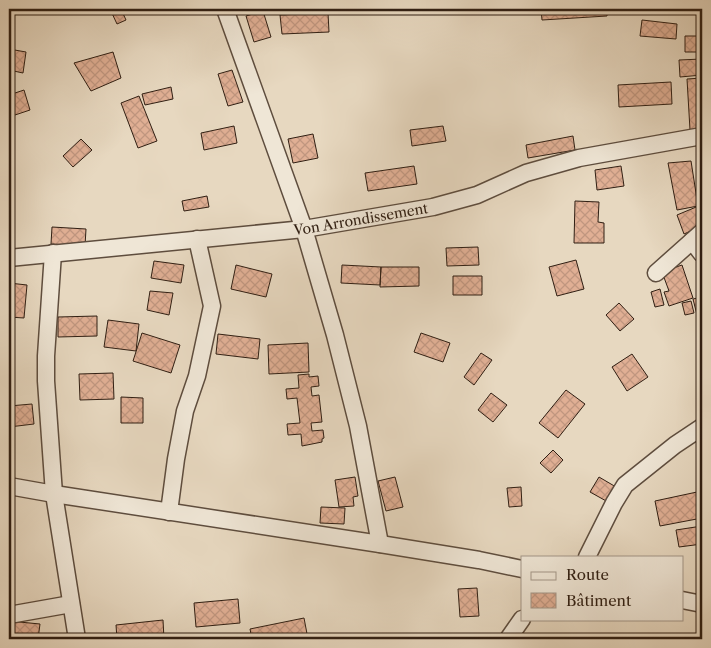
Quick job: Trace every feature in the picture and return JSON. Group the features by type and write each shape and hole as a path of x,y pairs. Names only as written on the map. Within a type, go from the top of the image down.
{"street":[{"path":"225,9 304,229 347,378 380,544"},
{"name":"Von Arrondissement","path":"9,258 304,229 433,207 477,196 526,173 579,158 702,136"},
{"path":"169,512 185,411 197,376 212,306 197,239"},
{"path":"656,273 699,242"},
{"path":"53,253 46,356 54,494 76,639"},
{"path":"588,556 625,485 675,444 702,426"},
{"path":"9,486 479,560 521,569"},
{"path":"684,600 702,604"},
{"path":"9,615 71,604"},
{"path":"508,639 521,620"}],"building":[{"path":"110,9 121,9 126,20 117,24"},
{"path":"541,9 607,9 607,16 542,20"},
{"path":"263,11 271,37 254,42 246,16"},
{"path":"328,13 329,32 282,34 280,15"},
{"path":"642,20 677,24 676,39 640,36"},
{"path":"685,36 702,36 702,52 685,52"},
{"path":"9,49 26,52 23,73 9,70"},
{"path":"113,52 121,78 91,91 74,63"},
{"path":"702,59 702,75 680,77 679,60"},
{"path":"232,70 243,102 228,106 218,74"},
{"path":"702,78 702,129 690,130 687,79"},
{"path":"671,82 672,104 619,107 618,85"},
{"path":"171,87 173,99 145,105 142,94"},
{"path":"24,90 30,110 9,117 9,95"},
{"path":"139,96 157,141 138,148 121,103"},
{"path":"234,126 237,143 204,150 201,133"},
{"path":"443,126 446,141 412,146 410,130"},
{"path":"313,134 318,158 293,163 288,139"},
{"path":"573,136 575,150 528,158 526,145"},
{"path":"81,139 92,150 73,167 63,156"},
{"path":"691,161 698,206 677,210 668,163"},
{"path":"414,166 417,184 368,191 365,173"},
{"path":"621,166 624,186 597,190 595,170"},
{"path":"702,194 702,209 698,195"},
{"path":"207,196 209,207 184,211 182,201"},
{"path":"575,201 599,202 598,222 604,223 604,243 574,243"},
{"path":"701,205 702,226 684,234 677,215"},
{"path":"52,227 86,229 85,246 51,244"},
{"path":"478,247 479,265 447,266 446,248"},
{"path":"576,260 584,289 557,296 549,267"},
{"path":"154,261 184,265 181,283 151,278"},
{"path":"236,265 272,274 266,297 231,289"},
{"path":"342,265 381,267 380,285 341,283"},
{"path":"682,265 693,298 669,306 664,292 669,291 662,272"},
{"path":"381,267 419,267 419,286 380,287"},
{"path":"453,276 482,276 482,295 453,295"},
{"path":"9,283 27,285 24,318 9,317"},
{"path":"660,289 664,305 655,307 651,292"},
{"path":"150,291 173,293 169,315 147,310"},
{"path":"702,297 702,322 699,323 693,299"},
{"path":"691,301 694,313 685,315 682,303"},
{"path":"619,303 634,319 620,331 606,315"},
{"path":"97,316 97,336 58,337 58,317"},
{"path":"108,320 139,324 136,351 104,347"},
{"path":"142,333 180,345 171,373 133,361"},
{"path":"421,333 450,343 443,362 414,352"},
{"path":"218,334 260,339 258,359 216,354"},
{"path":"308,343 309,372 269,374 268,345"},
{"path":"481,353 492,360 474,385 464,377"},
{"path":"632,354 648,377 627,391 612,367"},
{"path":"113,373 114,399 80,400 79,374"},
{"path":"309,374 309,377 318,376 319,386 311,387 312,396 319,395 322,422 311,423 312,431 323,430 324,438 322,442 302,446 301,434 288,435 287,424 300,423 297,398 287,399 286,389 299,388 298,375"},
{"path":"566,390 585,404 558,438 539,423"},
{"path":"491,393 507,405 493,422 478,410"},
{"path":"121,397 143,398 143,423 121,423"},
{"path":"32,404 34,424 9,427 9,406"},
{"path":"553,450 563,460 551,473 540,463"},
{"path":"355,477 358,496 353,497 354,506 339,507 335,480"},
{"path":"395,477 403,507 386,511 378,481"},
{"path":"599,477 616,487 608,502 590,492"},
{"path":"521,487 522,506 509,507 507,488"},
{"path":"697,492 702,518 660,526 655,501"},
{"path":"321,507 345,508 344,524 320,523"},
{"path":"702,526 702,544 679,547 676,530"},
{"path":"477,588 479,616 460,617 458,589"},
{"path":"238,599 240,623 196,627 194,603"},
{"path":"304,618 308,639 252,639 250,629"},
{"path":"163,620 164,639 117,639 116,625"},
{"path":"9,621 40,624 38,639 9,639"}]}
